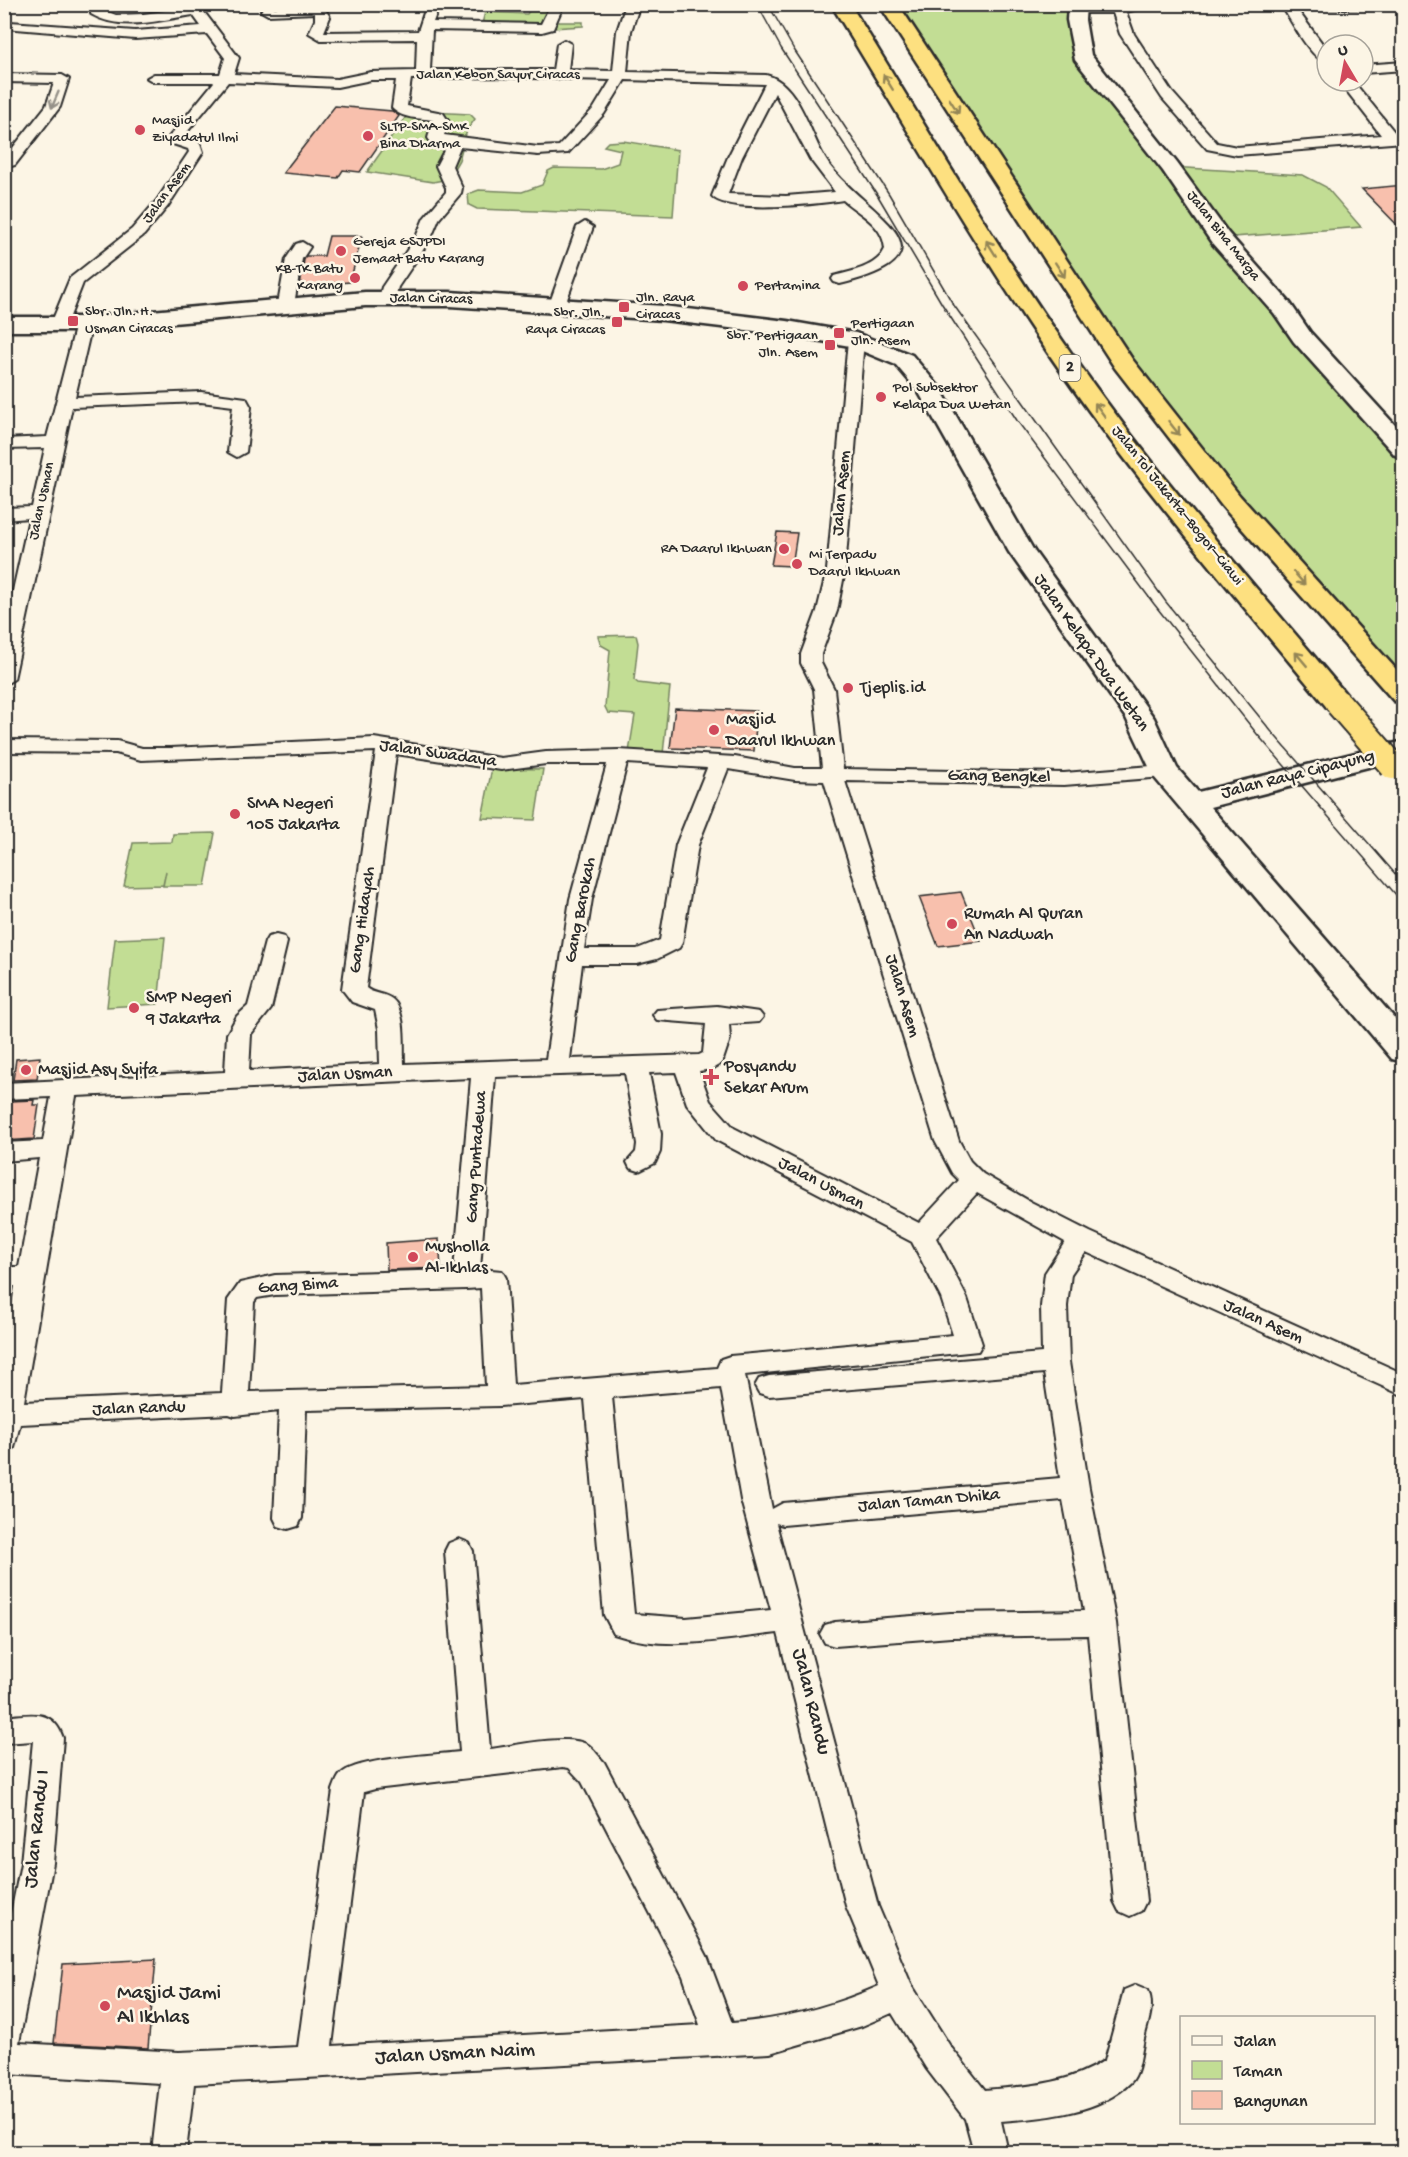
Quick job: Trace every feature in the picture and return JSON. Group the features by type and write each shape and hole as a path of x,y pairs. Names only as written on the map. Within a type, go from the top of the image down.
{"highway":[{"name":"Jalan Tol Jakarta–Bogor–Ciawi","path":"840,4 1015,286 1071,370 1143,469 1339,704 1400,764"},
{"path":"888,4 1124,363 1231,501 1402,694"}],"street":[{"path":"98,4 96,11 101,16 116,19 193,8 232,58 232,65 224,78"},
{"path":"423,75 426,53 423,30 434,4"},
{"path":"267,11 318,9 324,20 316,33 321,36 423,30 542,28 548,26 558,4"},
{"path":"404,76 399,108 410,113 438,116 442,122 435,138 538,151 563,150 609,98 620,75 624,31 633,4"},
{"path":"1076,11 1118,12 1151,4"},
{"path":"1265,4 1358,4"},
{"path":"1287,5 1315,43"},
{"name":"Jalan Bina Marga","path":"1076,11 1082,56 1170,167 1220,238 1282,308 1302,337 1404,450"},
{"path":"1118,12 1167,95 1212,146 1237,151 1398,138"},
{"path":"10,26 135,34 210,30"},
{"path":"560,74 564,44"},
{"path":"1375,68 1404,66"},
{"name":"Jalan Kebon Sayur Ciracas","path":"154,78 224,78 325,83 370,76 560,74 751,76 773,82"},
{"path":"4,78 62,79 53,107 10,162 4,164"},
{"name":"Jalan Asem","path":"59,324 76,281 138,232 163,202 197,149 178,141 176,136 224,78"},
{"path":"840,279 874,269 885,262 893,247 885,226 846,195 818,160 782,92 773,82 735,158 720,196 727,199 803,201 846,195"},
{"path":"1357,93 1398,138"},
{"path":"387,298 390,287 423,238 432,218 453,193 454,188 444,166 456,142"},
{"path":"557,306 585,227"},
{"path":"286,304 294,259 302,247"},
{"name":"Jalan Ciracas","path":"4,324 84,324 286,304 387,298 663,313 787,328 856,340"},
{"name":"Jalan Usman","path":"4,679 11,619 67,402 84,324"},
{"name":"Jalan Asem","path":"856,340 836,570 827,611 811,654 811,663 824,689 833,775 947,1141 961,1167 974,1180 1081,1239 1404,1386"},
{"name":"Jalan Kelapa Dua Wetan","path":"856,340 904,360 928,388 974,464 1022,552 1140,718 1164,771 1193,802 1404,1051"},
{"path":"67,402 229,399 240,402 242,408 237,452"},
{"path":"4,444 55,442"},
{"path":"4,514 39,513"},
{"path":"4,768 6,741"},
{"name":"Jalan Swadaya","path":"6,741 117,747 141,754 387,745 463,760 501,764 546,758 619,756 720,762 782,773 833,775"},
{"name":"Gang Hidayah","path":"387,745 354,989 360,998 383,1002 386,1006 391,1029 392,1072"},
{"name":"Gang Barokah","path":"557,1067 572,956 586,879 619,756"},
{"path":"572,956 649,954 662,950 671,943 687,845 720,762"},
{"name":"Jalan Raya Cipayung","path":"1193,802 1400,764"},
{"name":"Gang Bengkel","path":"833,775 1065,778 1164,771"},
{"path":"236,1081 239,1034 245,1022 259,1009 276,942"},
{"path":"695,1064 714,1057 718,1039 717,1014"},
{"path":"665,1015 717,1014 751,1017"},
{"name":"Jalan Usman","path":"4,1091 392,1072 695,1064 699,1104 725,1134 922,1236"},
{"path":"636,1065 649,1134 648,1152 639,1162"},
{"name":"Gang Puntadewa","path":"466,1279 484,1070"},
{"name":"Jalan Randu","path":"65,1088 6,1422 293,1400 500,1396 731,1377 754,1500 789,1620 862,1906 899,1994 938,2057 977,2107 986,2126 991,2152"},
{"path":"4,1152 53,1149"},
{"path":"731,1377 730,1366 969,1344 954,1298 922,1236 974,1180"},
{"path":"1081,1239 1058,1273 1054,1306 1056,1362 1075,1488 1101,1623 1130,1901"},
{"path":"4,1276 30,1276"},
{"path":"466,1279 493,1278 500,1396"},
{"name":"Gang Bima","path":"235,1405 240,1308 244,1295 249,1290 275,1285 466,1279"},
{"path":"769,1386 1056,1362"},
{"path":"597,1387 619,1615 624,1625 698,1630 789,1620"},
{"path":"288,1518 293,1400"},
{"name":"Jalan Taman Dhika","path":"783,1514 1075,1488"},
{"path":"459,1551 476,1764"},
{"path":"835,1634 951,1624 1101,1623"},
{"name":"Jalan Randu I","path":"4,1730 37,1727 46,1732 48,1738 38,1863 4,2039"},
{"path":"313,2063 348,1790 353,1782 375,1774 563,1754 577,1755 585,1761 668,1912 706,1992 722,2040"},
{"name":"Jalan Usman Naim","path":"4,2058 179,2068 313,2063 770,2037 862,2010 899,1994"},
{"path":"977,2107 1044,2101 1091,2089 1120,2070 1136,2001"},
{"path":"169,2152 179,2068"}],"green space":[{"path":"888,5 1078,5 1082,56 1170,167 1303,175 1326,187 1361,227 1221,238 1403,450 1403,690 1200,462"},
{"path":"531,8 554,9 557,22 583,22 583,26 522,30 482,24 485,12 527,14"},
{"path":"410,111 470,114 475,119 467,130 459,160 448,179 433,182 367,172"},
{"path":"623,141 678,150 673,216 477,209 469,205 468,194 479,190 522,192 542,185 548,171 554,168 601,169 618,163 621,150 604,146 608,142"},
{"path":"636,635 638,643 634,680 638,683 670,687 663,754 629,752 635,715 608,713 605,707 610,650 601,645 598,636"},
{"path":"492,768 543,769 535,820 482,818"},
{"path":"215,833 205,886 163,886 166,871 163,885 124,886 133,843 172,842 173,834"},
{"path":"165,937 158,1004 107,1007 115,939"}],"building":[{"name":"SLTP-SMA-SMK Bina Dharma","path":"335,106 392,111 399,116 360,172 343,170 338,178 283,173"},
{"path":"1404,185 1404,232 1362,189"},
{"path":"329,236 362,236 350,282 300,286 306,256 324,256"},
{"name":"RA Daarul Ikhwan","path":"777,532 797,533 792,566 771,565"},
{"name":"Masjid Daarul Ikhwan","path":"675,708 757,711 754,751 670,748"},
{"name":"Rumah Al Quran An Nadwah","path":"961,892 981,941 938,946 919,897"},
{"name":"Masjid Asy Syifa","path":"40,1057 37,1079 13,1080 16,1059"},
{"path":"34,1100 33,1105 39,1105 34,1139 4,1141 4,1107 9,1106 10,1101"},
{"name":"Musholla Al-Ikhlas","path":"439,1239 441,1268 387,1270 386,1243"},
{"name":"Masjid Jami Al Ikhlas","path":"156,1959 148,2048 54,2043 63,1964"}],"tram line":[{"path":"757,4 781,48 878,196 942,304 1018,422 1154,604 1257,734 1404,904"},
{"path":"768,4 793,48 889,194 953,304 1166,602 1271,731 1404,884"}],"place":[{"name":"Masjid Ziyadatul Ilmi","path":"140,130"},
{"name":"SLTP-SMA-SMK Bina Dharma","path":"368,136"},
{"name":"Gereja GSJPDI Jemaat Batu Karang","path":"341,251"},
{"name":"KB-TK Batu Karang","path":"355,278"},
{"name":"Pertamina","path":"743,286"},
{"name":"Jln. Raya Ciracas","path":"624,307"},
{"name":"Sbr. Jln. H. Usman Ciracas","path":"73,321"},
{"name":"Sbr. Jln. Raya Ciracas","path":"617,322"},
{"name":"Pertigaan Jln. Asem","path":"839,333"},
{"name":"Sbr. Pertigaan Jln. Asem","path":"830,345"},
{"name":"Pol Subsektor Kelapa Dua Wetan","path":"881,397"},
{"name":"RA Daarul Ikhwan","path":"784,549"},
{"name":"Mi Terpadu Daarul Ikhwan","path":"797,564"},
{"name":"Tjeplis.id","path":"848,688"},
{"name":"Masjid Daarul Ikhwan","path":"714,730"},
{"name":"SMA Negeri 105 Jakarta","path":"235,814"},
{"name":"Rumah Al Quran An Nadwah","path":"952,924"},
{"name":"SMP Negeri 9 Jakarta","path":"134,1008"},
{"name":"Masjid Asy Syifa","path":"26,1070"},
{"name":"Posyandu Sekar Arum","path":"711,1077"},
{"name":"Musholla Al-Ikhlas","path":"413,1257"},
{"name":"Masjid Jami Al Ikhlas","path":"105,2006"}]}
